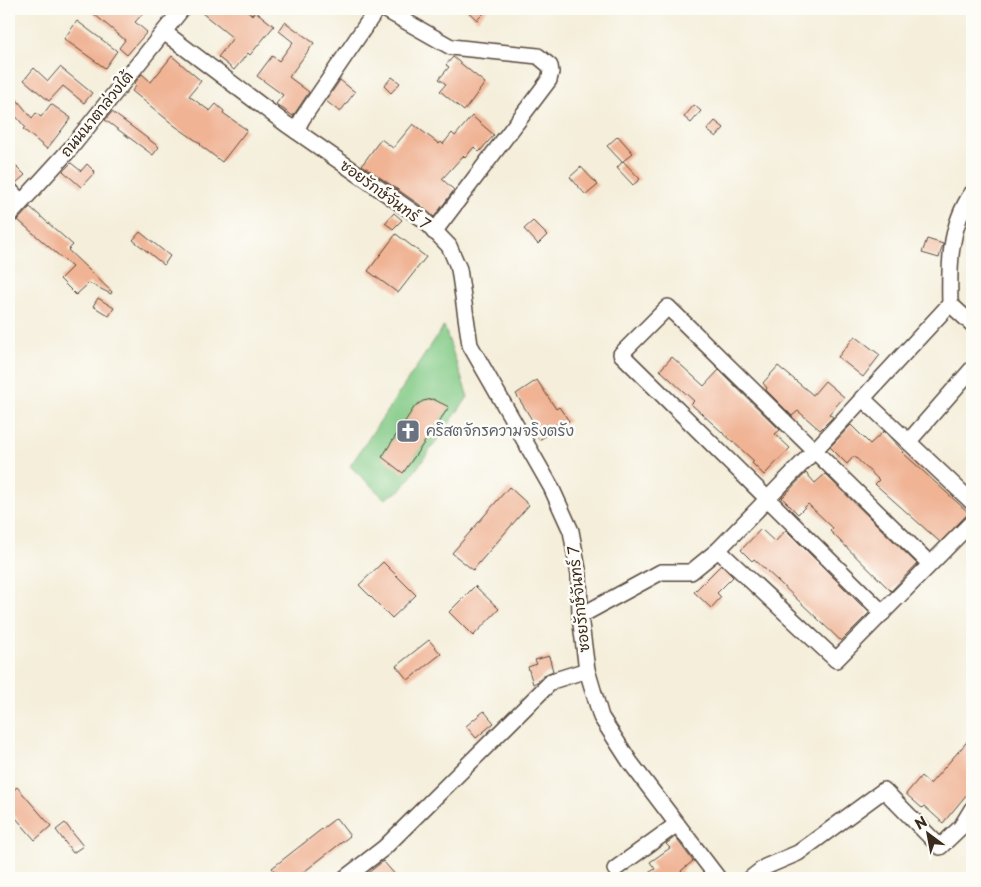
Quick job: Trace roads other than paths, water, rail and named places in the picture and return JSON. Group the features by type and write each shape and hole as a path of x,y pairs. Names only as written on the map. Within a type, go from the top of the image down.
{"street":[{"name":"ถนนนาตาล่วงใต้","path":"9,216 70,149 182,9"},
{"path":"296,131 377,9"},
{"path":"384,9 450,47 538,56 550,66 549,80 434,232"},
{"name":"ซอยรักษ์จันทร์ 7","path":"164,32 296,131 423,219 449,246 459,269 470,345 551,487 571,531 579,575 580,616 586,670 601,717 630,762 718,878"},
{"path":"9,189 20,202"},
{"path":"580,616 661,572 691,572 718,550 815,450 950,304 949,271 952,242 960,214 972,193"},
{"path":"950,304 972,324"},
{"path":"883,613 621,354 668,306 930,564"},
{"path":"909,440 972,369"},
{"path":"862,398 909,440 972,502"},
{"path":"718,550 836,660 972,522"},
{"path":"345,878 384,848 552,681 586,670"},
{"path":"751,878 765,867 798,853 884,790 940,846 961,827 972,809"},
{"path":"615,869 677,824"}],"place":[{"name":"คริสตจักรความจริงตรัง","path":"408,431"}]}
